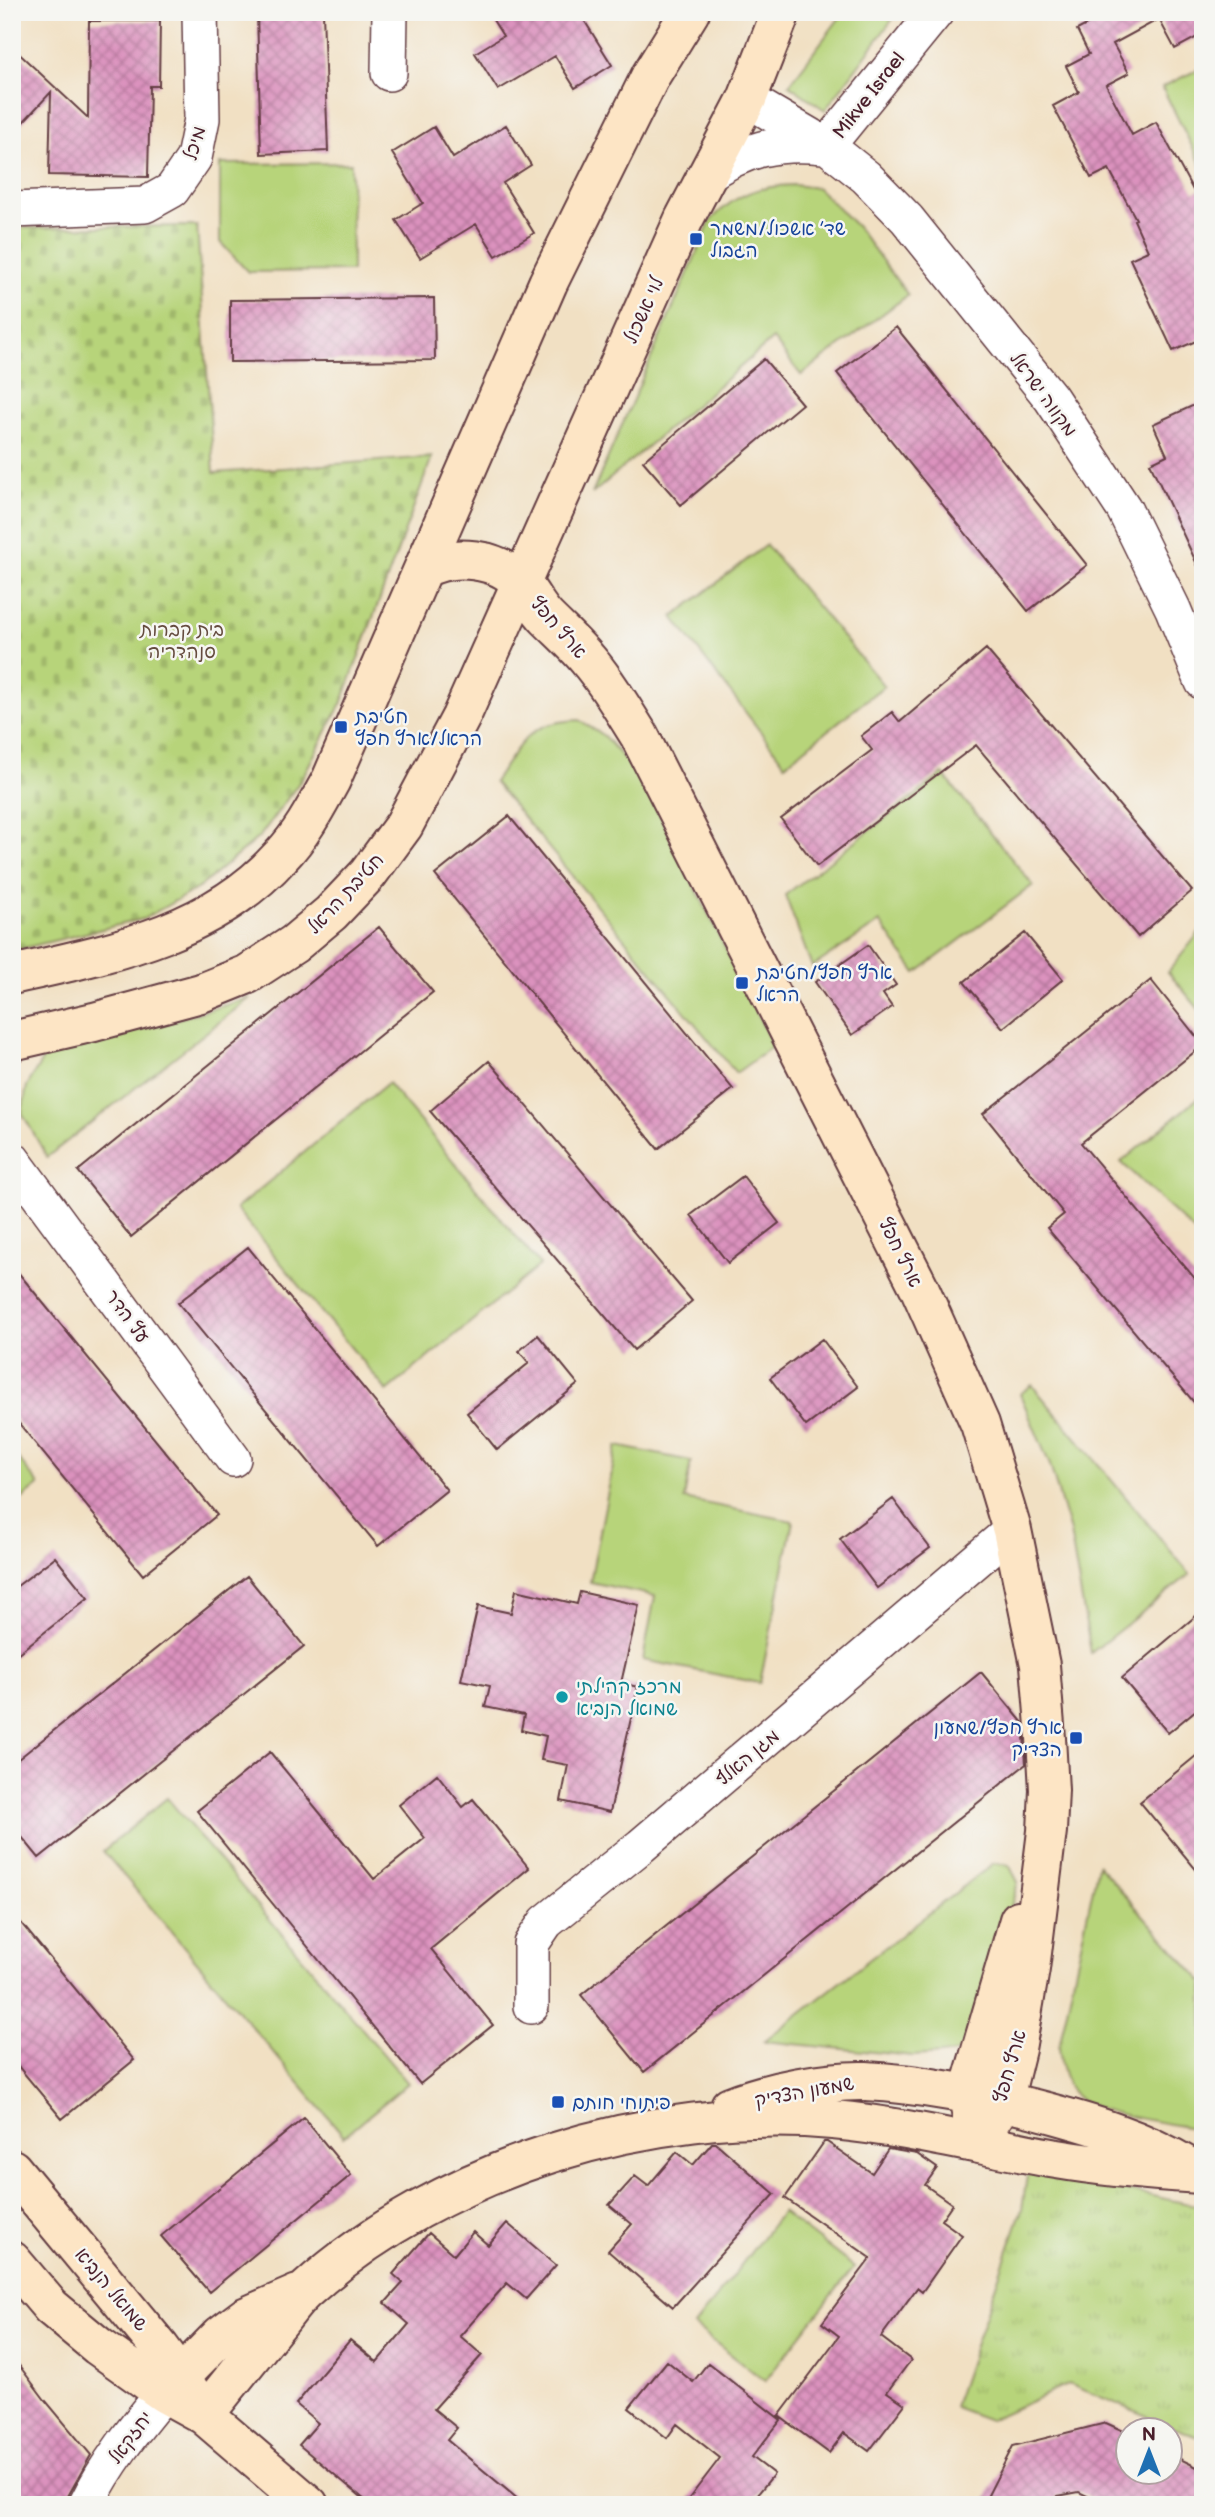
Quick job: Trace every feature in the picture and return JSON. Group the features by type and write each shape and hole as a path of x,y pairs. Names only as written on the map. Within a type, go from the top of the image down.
{"street":[{"name":"מיכל","path":"12,210 145,205 172,190 194,158 202,119 200,12"},
{"path":"389,73 390,12"},
{"path":"12,975 133,946 176,930 214,911 249,887 282,856 310,819 331,780 548,283 651,75 690,12"},
{"name":"לוי אשכול","path":"515,596 704,177 747,99 781,12"},
{"path":"747,99 810,12"},
{"name":"Mikve Israel","path":"827,146 936,12"},
{"name":"מקווה ישראל","path":"747,99 827,146 866,177 907,219 1051,398 1124,509 1173,609 1203,682"},
{"path":"704,177 725,162 763,148 801,144 827,146"},
{"path":"447,514 476,561"},
{"name":"ארץ חפץ","path":"423,569 450,560 476,561 498,567 515,596 544,614 587,659 625,713 639,735 919,1287 980,1424 1012,1530 1040,1665 1049,1790 1047,1831 1011,1942 977,2142"},
{"name":"חטיבת הראל","path":"12,1041 201,993 248,974 295,944 331,913 368,874 404,825 461,717 515,596"},
{"name":"עץ הדר","path":"16,1171 233,1459"},
{"name":"מגן האלף","path":"531,2006 531,1944 546,1922 652,1837 1012,1530"},
{"name":"שמעון הצדיק","path":"685,2124 734,2104 824,2084 864,2081 925,2087 986,2098 1096,2125 1164,2152 1201,2175"},
{"name":"שמעון הצדיק","path":"685,2124 754,2118 832,2120 977,2142"},
{"path":"204,2415 304,2292 377,2236 419,2209 481,2178 551,2153 610,2138 685,2124"},
{"path":"977,2142 1093,2165 1201,2175"},
{"name":"שמואל הנביא","path":"12,2169 172,2384 309,2505"},
{"name":"שמואל הנביא","path":"12,2261 51,2307 132,2373 172,2384"},
{"path":"172,2384 221,2335 245,2317 304,2292"},
{"name":"יחזקאל","path":"86,2505 125,2440 172,2384"}],"green space":[{"path":"844,12 898,12 825,110 789,85"},
{"path":"1203,67 1203,168 1162,87"},
{"path":"351,163 352,271 248,272 220,242 220,164"},
{"path":"794,185 818,188 857,227 908,295 801,375 773,339 592,494 711,220 729,204 748,193 769,187"},
{"name":"בית קברות סנהדריה","path":"197,226 214,473 432,457 342,702 301,780 260,836 200,887 143,919 12,951 12,228"},
{"path":"766,545 884,686 785,764 673,617"},
{"path":"579,720 604,736 643,780 773,1046 736,1073 494,782 519,746 536,730 547,725"},
{"path":"943,774 1033,885 916,973 880,922 812,967 785,895"},
{"path":"1203,928 1203,1014 1168,972"},
{"path":"250,998 47,1157 22,1113 27,1086 44,1057"},
{"path":"388,1083 540,1265 387,1391 236,1209"},
{"path":"1203,1094 1203,1240 1121,1162"},
{"path":"1032,1385 1190,1574 1091,1653 1070,1532 1050,1465 1020,1394"},
{"path":"617,1446 691,1461 684,1499 793,1521 760,1683 643,1660 655,1596 590,1582"},
{"path":"12,1451 39,1485 12,1507"},
{"path":"167,1798 408,2083 344,2136 103,1851"},
{"path":"994,1863 1009,1865 1018,1882 972,2041 955,2053 913,2056 764,2041"},
{"path":"1098,1865 1203,1982 1203,2130 1106,2110 1075,2096 1067,2084 1059,2047"},
{"path":"1028,2169 1203,2207 1203,2439 1184,2431 1184,2416 1147,2416 1069,2384 989,2420 954,2407 1022,2209"},
{"path":"782,2212 854,2267 765,2381 694,2326"}],"building":[{"path":"257,12 323,12 328,151 261,154"},
{"path":"488,12 579,12 612,65 575,88 555,56 498,90 475,53 503,36"},
{"path":"1111,12 1203,12 1203,34 1175,49 1159,19 1113,44 1129,73 1106,85 1132,135 1156,122 1194,192 1203,188 1203,338 1173,351 1130,259 1148,251 1134,220 1136,219 1109,169 1091,178 1053,106 1079,92 1066,66 1089,54 1077,30"},
{"path":"89,21 160,21 159,86 150,86 148,177 49,175 51,92 12,134 12,47 88,118"},
{"path":"506,125 531,165 503,183 534,233 496,256 476,224 420,258 396,220 423,203 392,153 434,127 453,158"},
{"path":"434,298 435,360 230,362 230,300"},
{"path":"896,327 1087,565 1028,611 837,373"},
{"path":"764,359 802,404 681,505 643,461"},
{"path":"1203,401 1203,577 1150,463 1167,455 1153,424"},
{"path":"986,649 1192,891 1138,937 976,745 817,866 781,819 872,750 861,736 892,712 900,722"},
{"path":"509,816 733,1089 658,1149 435,875"},
{"path":"379,927 433,992 131,1237 78,1171"},
{"path":"1025,933 1063,979 1003,1028 964,982"},
{"path":"868,945 896,985 883,994 892,1007 852,1035 815,982"},
{"path":"1151,980 1203,1045 1081,1143 1203,1288 1203,1413 1047,1228 1064,1214 983,1114"},
{"path":"489,1061 692,1301 634,1350 430,1111"},
{"path":"743,1176 779,1223 728,1263 691,1215"},
{"path":"248,1247 447,1490 378,1546 178,1303"},
{"path":"12,1265 217,1515 143,1575 12,1415"},
{"path":"538,1335 578,1384 497,1450 467,1413 529,1363 519,1351"},
{"path":"822,1339 858,1387 806,1426 770,1378"},
{"path":"893,1499 930,1548 877,1588 840,1539"},
{"path":"55,1557 88,1598 12,1658 12,1590"},
{"path":"247,1576 304,1646 39,1858 12,1825 12,1764"},
{"name":"מרכז קהילתי שמואל הנביא","path":"516,1590 577,1604 580,1592 639,1605 621,1683 638,1687 610,1812 561,1801 568,1765 541,1760 546,1736 521,1730 524,1715 485,1707 490,1686 461,1680 478,1606 511,1613"},
{"path":"1203,1610 1203,1704 1168,1733 1122,1678"},
{"path":"981,1672 1023,1723 1026,1764 644,2072 581,1995"},
{"path":"1203,1750 1203,1878 1140,1802"},
{"path":"270,1752 374,1879 425,1838 399,1805 437,1774 463,1807 473,1799 529,1868 431,1949 493,2025 420,2084 197,1811"},
{"path":"12,1912 134,2060 62,2119 12,2059"},
{"path":"304,2118 351,2175 209,2292 161,2236"},
{"path":"824,2142 872,2173 888,2149 917,2154 937,2168 925,2185 952,2204 941,2220 962,2235 922,2292 917,2288 881,2337 911,2360 887,2392 905,2404 869,2451 844,2433 829,2453 779,2416 839,2336 822,2323 871,2258 785,2198"},
{"path":"712,2143 716,2143 775,2194 673,2307 608,2251 632,2224 609,2205 635,2176 648,2186 677,2152 693,2165"},
{"path":"507,2223 556,2265 526,2299 507,2283 460,2336 482,2355 434,2409 457,2428 447,2440 525,2505 371,2505 299,2445 318,2423 296,2404 350,2340 377,2362 409,2324 385,2303 403,2283 393,2274 429,2233 454,2255 473,2232 488,2245"},
{"path":"12,2356 91,2455 68,2496 66,2505 12,2505"},
{"path":"667,2361 693,2382 708,2363 781,2420 752,2457 774,2474 749,2505 684,2505 720,2458 677,2424 667,2438 629,2408"},
{"path":"1106,2423 1114,2427 1114,2486 1184,2486 1184,2461 1203,2470 1203,2505 1106,2505 1079,2492 1058,2496 1054,2505 983,2505 1013,2446"}],"place":[{"name":"שד׳ אשכול/משמר הגבול","path":"696,239"},
{"name":"חטיבת הראל/ארץ חפץ","path":"341,727"},
{"name":"ארץ חפץ/חטיבת הראל","path":"742,983"},
{"name":"מרכז קהילתי שמואל הנביא","path":"562,1697"},
{"name":"ארץ חפץ/שמעון הצדיק","path":"1076,1738"},
{"name":"פיתוחי חותם","path":"558,2102"}]}
